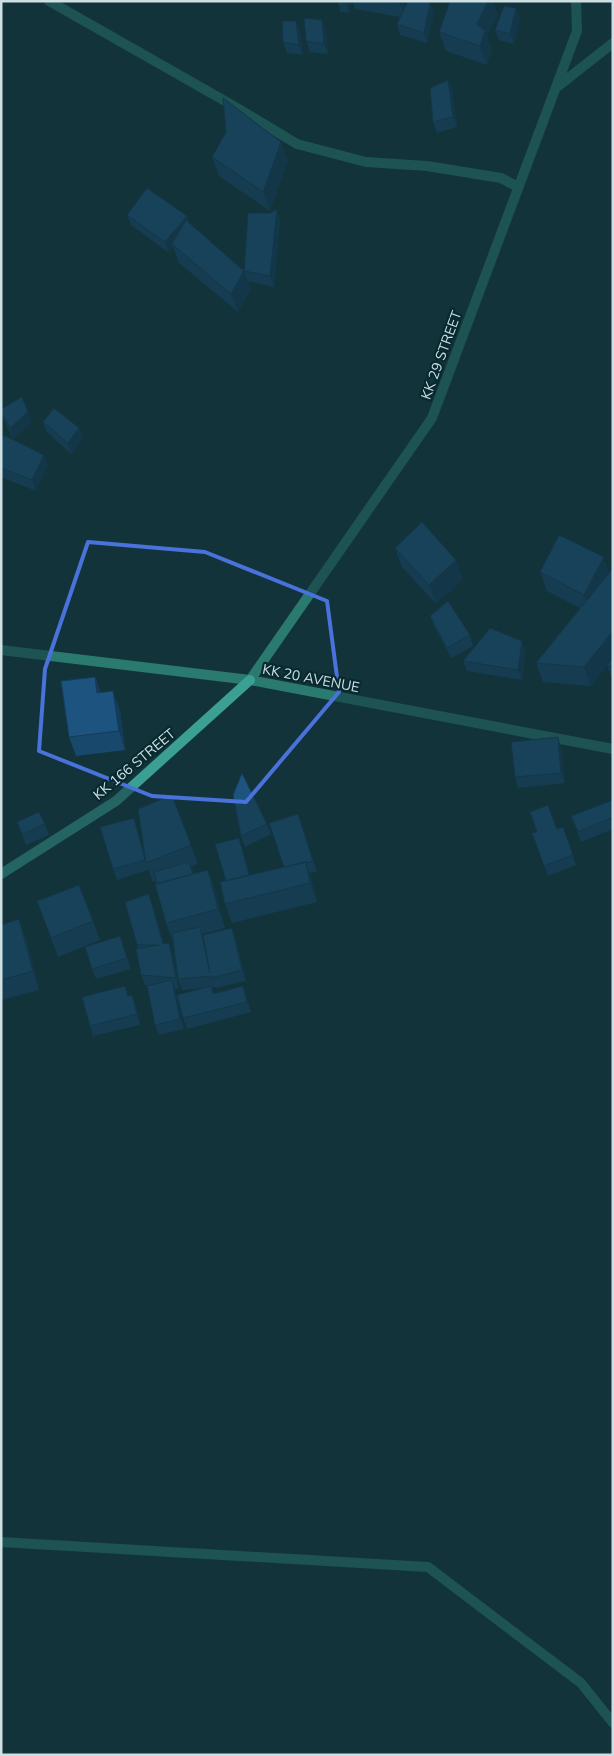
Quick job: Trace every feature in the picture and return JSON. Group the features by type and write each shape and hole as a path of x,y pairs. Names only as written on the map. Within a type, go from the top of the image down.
{"street":[{"path":"49,1 297,144 366,162 427,166 501,178 518,187"},
{"name":"KK 29 STREET","path":"250,680 432,418 577,31 576,1"},
{"path":"556,88 613,43"},
{"name":"KK 20 AVENUE","path":"1,650 250,680 613,749"},
{"name":"KK 166 STREET","path":"1,874 116,801 250,680"},
{"path":"1,1542 428,1567 581,1683 613,1723"}],"highlighted area":[{"path":"88,542 205,552 327,601 339,692 246,802 152,796 39,751 45,669"}],"building":[{"path":"408,1 425,1 430,3 424,33 397,24"},
{"path":"450,1 488,1 477,24 485,31 480,46 439,32"},
{"path":"504,6 516,8 510,34 495,30"},
{"path":"304,18 322,20 324,44 306,41"},
{"path":"282,21 296,21 299,45 283,42"},
{"path":"448,80 453,117 433,122 430,88"},
{"path":"223,98 281,142 263,192 212,157 226,132"},
{"path":"147,188 187,216 165,242 127,215"},
{"path":"277,209 270,276 244,271 248,213 271,213"},
{"path":"186,220 244,271 231,294 172,244"},
{"path":"22,397 28,412 10,428 1,409"},
{"path":"54,408 79,428 68,443 43,422"},
{"path":"4,435 44,455 32,480 1,468 1,439"},
{"path":"422,522 456,560 429,585 395,548"},
{"path":"559,535 604,557 584,595 540,572"},
{"path":"613,568 613,631 584,667 536,663"},
{"path":"448,601 470,635 447,648 430,616"},
{"path":"490,628 522,641 518,670 463,661"},
{"path":"613,658 613,668 607,665"},
{"path":"95,677 97,693 113,691 119,731 69,737 61,681"},
{"path":"558,737 561,773 515,777 511,742"},
{"path":"242,773 267,824 241,836 233,795"},
{"path":"172,795 191,845 146,863 138,809"},
{"path":"613,800 613,817 578,832 571,816"},
{"path":"548,805 557,829 563,827 573,855 544,866 532,833 537,832 530,812"},
{"path":"39,812 45,824 22,834 17,822"},
{"path":"298,814 313,861 284,867 269,823"},
{"path":"134,818 145,860 113,869 100,827"},
{"path":"239,838 249,875 226,881 215,844"},
{"path":"189,862 193,874 157,884 154,872"},
{"path":"306,862 310,883 225,904 220,882"},
{"path":"208,870 218,909 166,923 155,884"},
{"path":"79,885 93,921 51,938 37,901"},
{"path":"149,894 163,944 169,943 176,978 141,975 136,949 159,945 137,945 125,902"},
{"path":"19,919 33,971 1,980 1,925"},
{"path":"200,927 210,973 203,935 232,928 242,970 212,978 212,976 178,979 172,933"},
{"path":"120,936 127,958 92,969 85,947"},
{"path":"172,980 180,1019 155,1025 147,986"},
{"path":"125,986 128,996 132,995 137,1014 90,1026 82,997"},
{"path":"211,986 213,994 243,986 247,1002 183,1018 177,995"}]}
